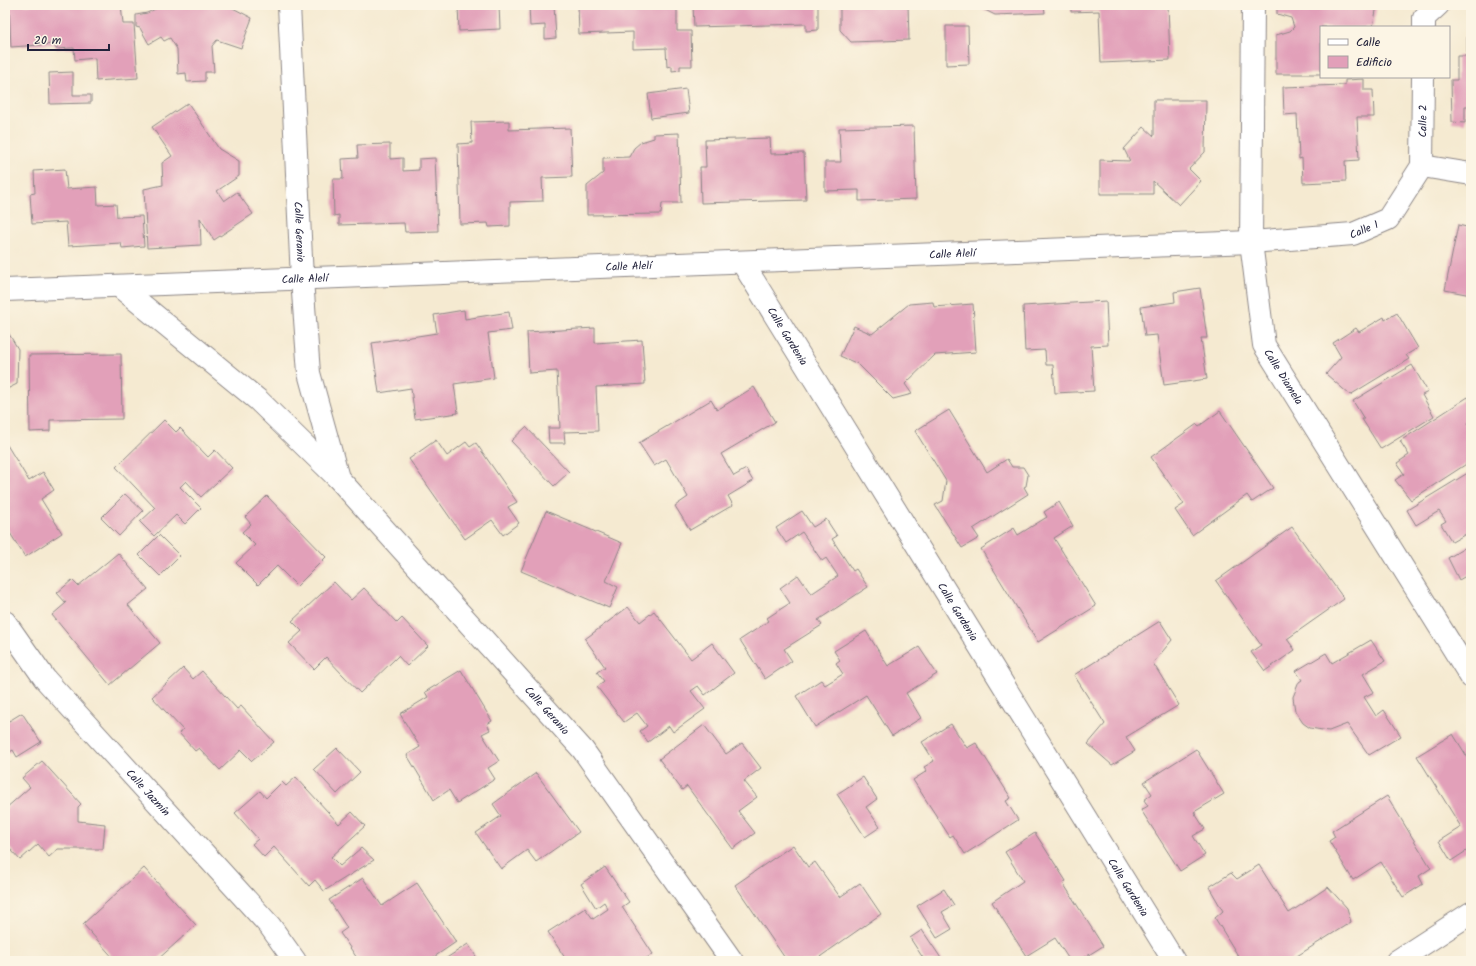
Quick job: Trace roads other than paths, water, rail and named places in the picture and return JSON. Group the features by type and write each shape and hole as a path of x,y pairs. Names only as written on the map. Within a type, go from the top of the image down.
{"street":[{"name":"Calle Geranio","path":"289,5 302,279 309,373 338,478"},
{"name":"Calle Diamela","path":"1253,5 1251,242 1264,345 1471,677"},
{"path":"1424,26 1424,18 1438,5"},
{"name":"Calle 2","path":"1422,166 1423,78"},
{"name":"Calle 1","path":"1251,242 1353,234 1388,219 1422,166"},
{"path":"1422,166 1471,174"},
{"name":"Calle Alelí","path":"5,290 1251,242"},
{"name":"Calle Gardenia","path":"742,262 1174,961"},
{"name":"Calle Geranio","path":"119,286 258,400 338,478 583,750 732,961"},
{"name":"Calle Jazmín","path":"5,622 45,679 270,926 295,961"},
{"path":"1397,961 1471,913"}]}
